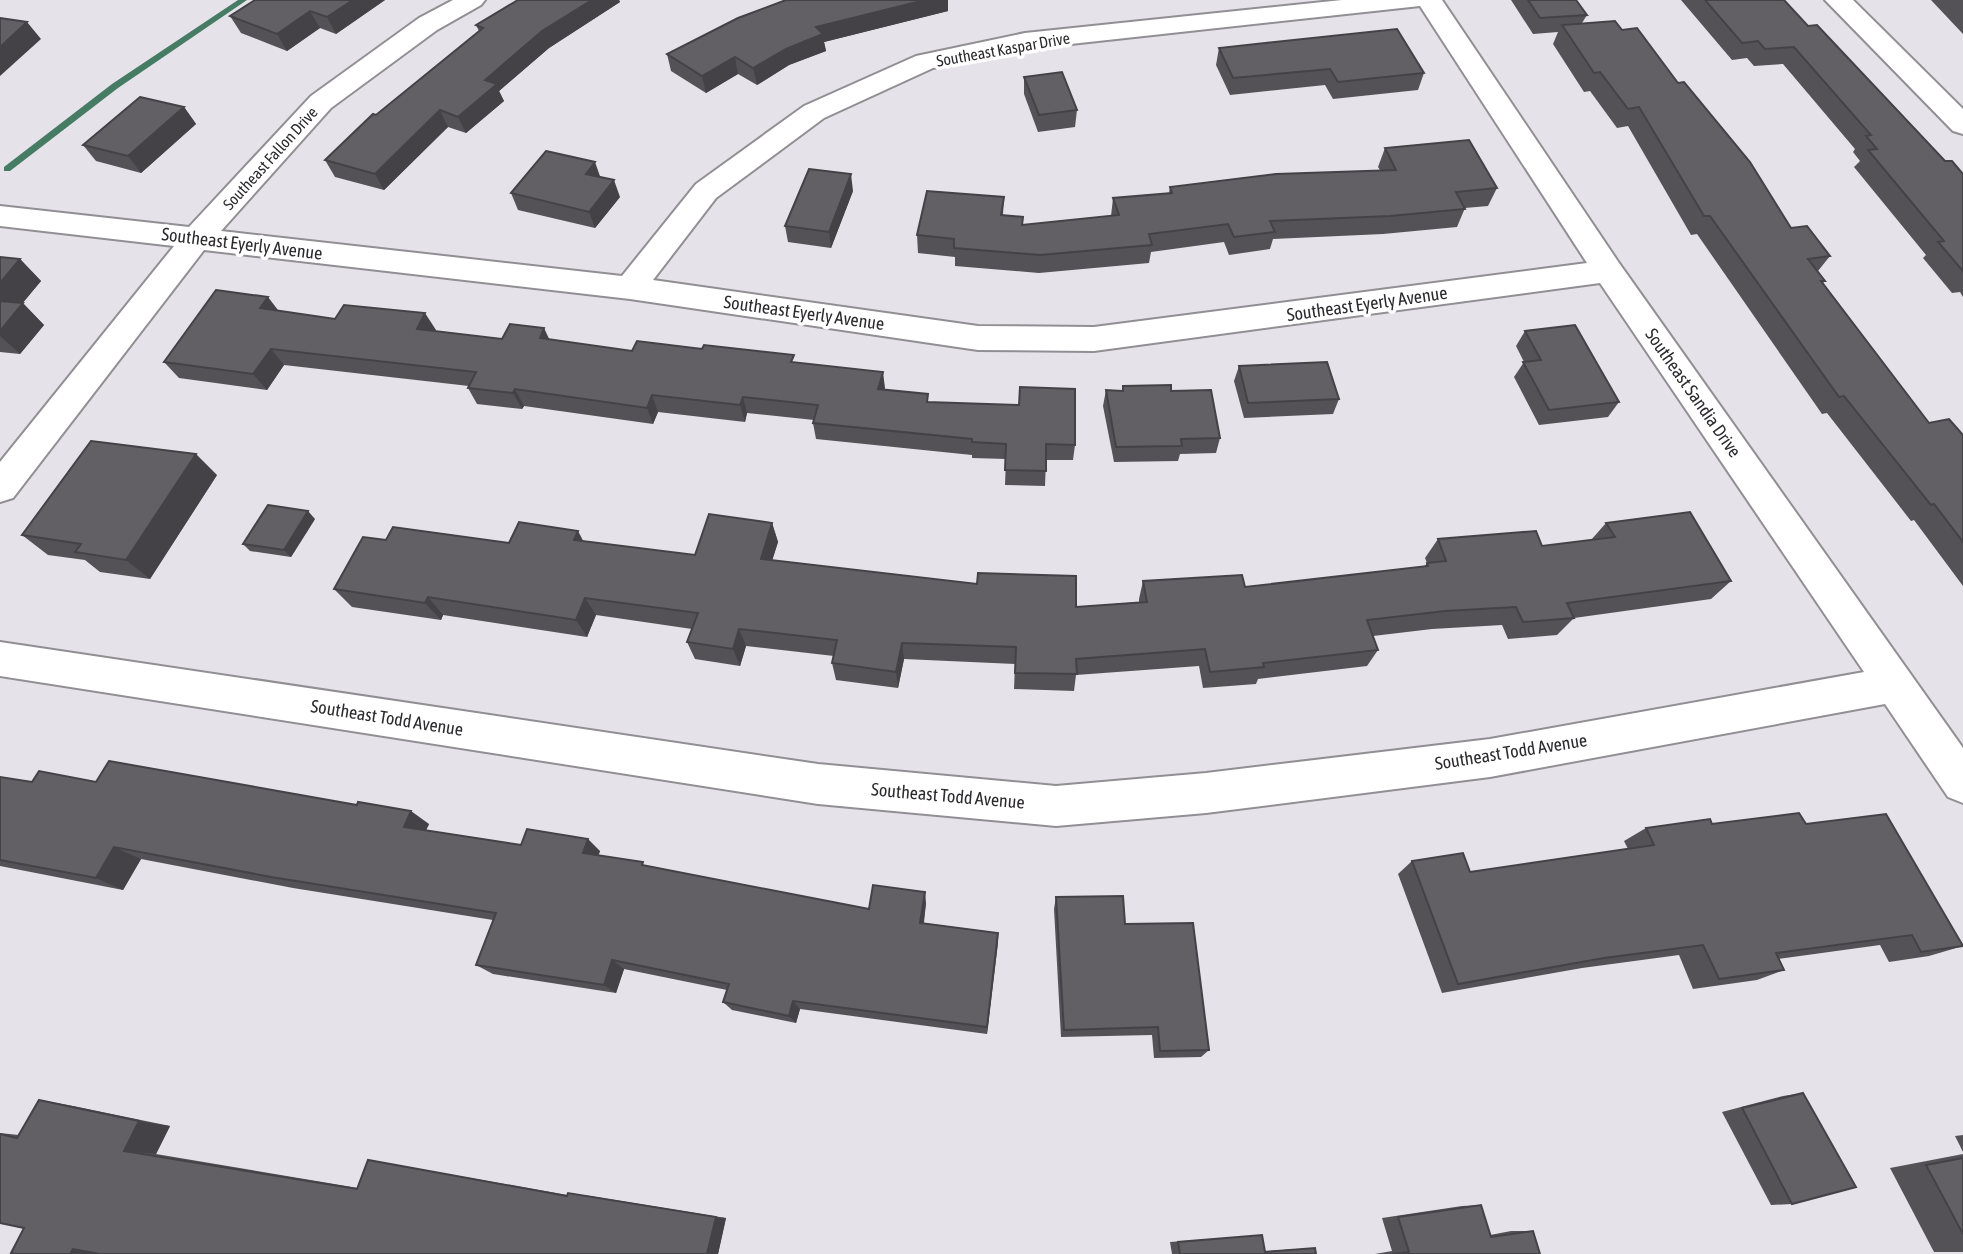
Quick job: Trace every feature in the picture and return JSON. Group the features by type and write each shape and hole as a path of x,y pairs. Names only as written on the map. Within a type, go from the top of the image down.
{"street":[{"name":"Southeast Fallon Drive","path":"0,488 196,239 321,102 428,24 472,0"},
{"name":"Southeast Kaspar Drive","path":"630,288 706,191 814,112 925,62 1025,41 1415,0"},
{"name":"Southeast Sandia Drive","path":"1429,0 1608,271 1963,783"},
{"path":"1838,0 1963,125"},
{"name":"Southeast Eyerly Avenue","path":"0,216 630,288 978,338 1094,339 1608,271"},
{"name":"Southeast Todd Avenue","path":"0,659 818,784 1056,806 1206,793 1490,758 1896,684"}],"building":[{"path":"255,0 353,0 327,17 310,11 277,34 230,16"},
{"path":"518,0 592,0 542,31 485,80 497,84 458,117 440,110 375,174 325,160 373,114 376,115 483,28 476,25"},
{"path":"786,0 925,0 816,27 823,34 786,49 753,68 735,57 702,76 667,54 738,18"},
{"path":"1528,0 1576,0 1587,15 1540,18"},
{"path":"1705,0 1784,0 1808,26 1817,25 1945,161 1952,161 1963,174 1963,271 1938,242 1944,241 1868,150 1877,149 1866,136 1871,135 1794,47 1765,49 1758,41 1742,43"},
{"path":"0,18 27,22 0,47"},
{"path":"1615,21 1622,30 1637,28 1678,83 1684,82 1750,162 1791,228 1807,226 1830,256 1808,259 1825,281 1821,281 1929,423 1949,419 1963,435 1963,542 1844,396 1839,397 1710,216 1704,216 1639,107 1628,109 1600,72 1594,73 1562,25"},
{"path":"1397,29 1424,73 1338,82 1330,69 1233,78 1219,48"},
{"path":"1062,72 1077,110 1039,115 1024,77"},
{"path":"140,97 184,107 128,156 83,145"},
{"path":"1469,140 1497,188 1456,192 1465,209 1390,216 1270,221 1275,232 1234,237 1228,224 1149,234 1152,245 1040,255 954,248 954,239 917,235 927,191 1004,197 1001,215 1023,217 1022,225 1119,215 1113,198 1172,193 1170,187 1276,174 1396,170 1385,148"},
{"path":"546,151 595,162 586,174 614,180 589,212 511,193"},
{"path":"809,169 851,174 829,232 785,226"},
{"path":"0,257 20,259 0,283"},
{"path":"216,290 268,297 260,308 335,319 344,305 425,313 417,329 502,339 510,324 544,328 540,338 632,351 637,341 702,349 704,345 794,355 791,362 883,372 878,389 928,394 927,402 1019,405 1020,387 1075,389 1075,445 1046,444 1046,471 1005,470 1006,444 813,423 818,405 743,397 740,405 652,395 647,408 515,389 513,393 468,388 476,372 271,349 253,374 164,362"},
{"path":"0,301 23,303 0,331"},
{"path":"1575,325 1619,402 1549,410 1523,362 1541,360 1525,331"},
{"path":"1327,362 1339,399 1248,403 1239,366"},
{"path":"1171,385 1171,391 1211,390 1220,438 1181,439 1182,446 1116,447 1106,390 1123,391 1123,386"},
{"path":"91,441 196,454 126,560 75,552 81,544 22,535"},
{"path":"268,505 308,511 284,550 243,544"},
{"path":"1690,512 1731,581 1567,603 1574,618 1523,622 1516,607 1445,611 1367,620 1378,650 1210,672 1205,649 1076,659 1077,674 1015,673 1016,647 902,643 896,672 832,663 837,640 739,629 733,649 687,642 698,613 585,598 576,620 428,597 425,603 334,589 363,537 386,540 393,527 509,543 519,522 578,531 574,540 695,555 709,514 772,523 761,559 977,584 978,573 1076,576 1076,607 1147,602 1143,581 1242,575 1245,587 1428,566 1427,563 1446,561 1438,539 1536,531 1542,546 1615,537 1606,523"},
{"path":"109,761 357,805 358,802 411,811 404,827 521,845 527,829 588,839 583,853 643,862 642,865 869,909 873,885 925,892 920,923 998,933 987,1027 793,1001 789,1016 723,1002 729,984 612,960 604,985 476,965 496,913 271,877 114,847 96,878 0,860 0,777 32,782 39,771 96,782"},
{"path":"1799,813 1806,824 1886,814 1963,946 1921,952 1912,935 1776,953 1784,970 1719,979 1703,945 1604,958 1458,984 1412,861 1463,853 1470,872 1654,845 1646,828 1710,819 1712,824"},
{"path":"1123,896 1125,924 1193,923 1209,1050 1160,1051 1158,1027 1064,1030 1056,897"},
{"path":"1803,1093 1856,1187 1792,1204 1742,1108"},
{"path":"39,1100 139,1121 124,1151 357,1189 368,1160 567,1196 568,1193 716,1217 707,1254 100,1254 73,1249 70,1254 15,1254 11,1253 24,1228 0,1223 0,1134 17,1138"},
{"path":"1963,1158 1963,1234 1926,1165"},
{"path":"1481,1205 1491,1237 1533,1231 1540,1254 1392,1254 1409,1252 1398,1217"},
{"path":"1262,1235 1265,1252 1315,1248 1316,1254 1180,1254 1178,1242"}],"waterway":[{"path":"7,169 115,86 243,0"}]}
